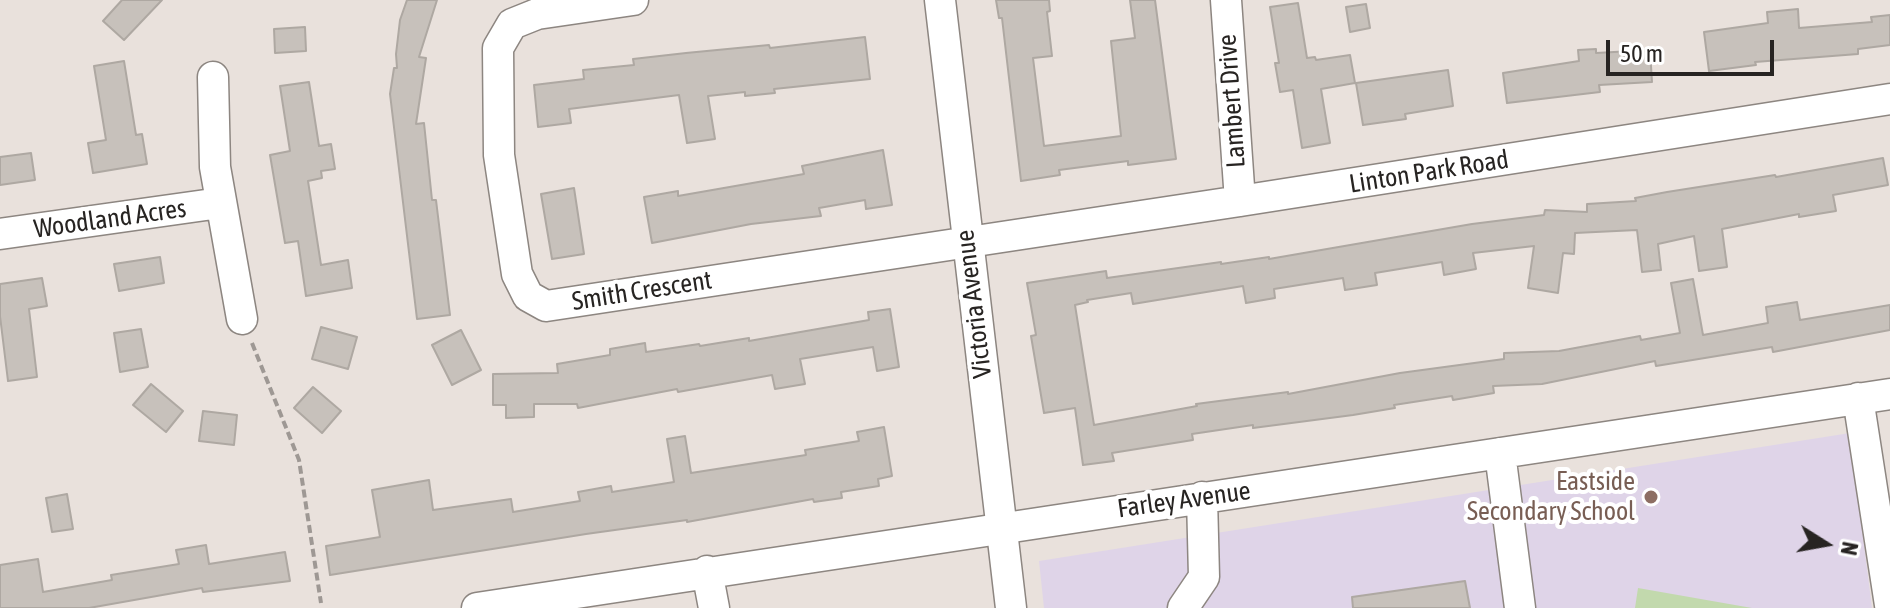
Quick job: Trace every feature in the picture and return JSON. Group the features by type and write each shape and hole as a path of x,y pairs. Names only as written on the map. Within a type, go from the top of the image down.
{"street":[{"name":"Smith Crescent","path":"633,0 537,14 512,24 498,48 499,155 517,274 528,296 546,306 967,242"},
{"name":"Victoria Avenue","path":"940,0 1011,608"},
{"name":"Lambert Drive","path":"1226,0 1240,201"},
{"name":"Woodland Acres","path":"213,77 215,167 242,319"},
{"name":"Linton Park Road","path":"967,242 1890,99"},
{"name":"Woodland Acres","path":"0,234 220,203"},
{"name":"Farley Avenue","path":"477,608 1890,394"},
{"path":"1858,398 1890,605"},
{"path":"1500,453 1520,608"},
{"path":"1183,608 1204,577 1202,497"},
{"path":"707,571 714,608"}],"path":[{"path":"242,319 299,460 321,603"}],"shaded area":[{"name":"Eastside Secondary School","path":"1850,433 1872,608 1044,608 1039,561"}],"green space":[{"path":"1638,588 1752,608 1635,608"}],"building":[{"path":"122,0 162,0 124,40 103,21"},
{"path":"407,0 437,0 419,57 426,58 416,124 424,123 432,200 436,200 450,315 417,319 390,94 394,68 397,68 400,20"},
{"path":"996,0 1049,0 1050,11 1047,12 1052,56 1033,58 1044,146 1121,136 1111,41 1135,38 1130,0 1155,0 1176,159 1128,165 1128,161 1059,170 1060,175 1021,181 1002,18 999,18"},
{"path":"1298,3 1307,58 1315,57 1316,60 1350,55 1355,83 1321,89 1330,143 1302,148 1293,90 1280,92 1270,7"},
{"path":"1366,4 1370,28 1350,32 1346,7"},
{"path":"1798,9 1799,28 1872,22 1871,17 1890,15 1890,45 1858,49 1858,54 1755,62 1756,65 1709,71 1704,32 1768,23 1767,12"},
{"path":"305,27 306,51 275,53 274,29"},
{"path":"865,37 870,79 774,89 775,93 708,96 715,139 687,143 679,95 569,109 571,123 538,127 534,85 584,79 583,70 634,65 633,59"},
{"path":"1596,49 1596,53 1650,50 1652,82 1599,85 1600,92 1507,103 1503,73 1579,61 1578,50"},
{"path":"124,61 136,135 142,134 147,164 93,173 88,143 106,140 94,66"},
{"path":"1448,70 1453,106 1405,114 1406,119 1363,125 1356,83"},
{"path":"309,82 319,146 331,144 335,169 321,171 322,178 308,181 321,265 348,260 352,288 306,296 298,241 285,243 270,155 290,151 280,86"},
{"path":"883,150 892,205 866,209 865,200 819,208 821,216 751,224 652,243 644,197 678,191 678,196 804,174 802,166"},
{"path":"31,153 35,180 0,185 0,157"},
{"path":"1883,158 1888,185 1833,195 1836,211 1799,217 1799,214 1722,229 1727,267 1699,271 1694,236 1658,244 1661,270 1642,272 1637,230 1575,233 1574,254 1563,253 1558,293 1528,288 1534,246 1473,253 1476,269 1444,275 1442,262 1375,273 1377,285 1345,290 1343,278 1274,289 1275,298 1246,303 1243,286 1133,304 1131,293 1075,305 1094,425 1196,404 1288,394 1400,373 1504,359 1504,353 1559,351 1640,336 1641,340 1680,333 1671,283 1693,279 1703,335 1768,323 1766,307 1797,302 1800,320 1890,305 1890,330 1773,352 1772,347 1656,366 1655,361 1542,384 1493,386 1494,393 1394,405 1395,408 1353,415 1192,434 1193,440 1112,453 1114,461 1083,465 1075,408 1044,413 1031,336 1036,335 1027,283 1106,271 1107,278 1221,262 1269,259 1472,224 1544,215 1545,210 1587,212 1587,204 1636,201 1635,198 1667,192"},
{"path":"574,188 584,254 552,259 541,194"},
{"path":"160,257 164,283 119,291 114,264"},
{"path":"42,278 47,306 29,309 37,377 8,381 0,316 0,284"},
{"path":"890,309 899,367 877,371 873,347 800,359 805,384 775,389 772,375 578,408 577,404 534,404 534,417 506,418 506,405 493,405 493,374 558,373 557,364 610,355 610,349 645,343 646,352 749,338 749,341 869,320 868,312"},
{"path":"321,327 357,337 348,369 312,359"},
{"path":"141,329 148,367 120,372 114,333"},
{"path":"461,330 481,370 452,385 432,345"},
{"path":"151,384 183,411 166,432 133,405"},
{"path":"313,387 341,411 322,433 294,408"},
{"path":"203,411 237,415 234,445 199,441"},
{"path":"884,427 892,476 878,479 879,486 841,492 842,498 814,502 813,499 687,522 586,534 330,575 326,546 380,537 372,490 429,480 433,510 511,499 513,512 580,501 578,492 611,486 612,492 674,482 667,439 685,436 691,473 806,455 805,450 859,441 857,432"},
{"path":"67,494 73,529 52,532 46,498"},
{"path":"206,545 209,564 285,552 290,581 203,592 202,588 89,608 0,608 0,565 38,559 43,592 112,580 111,575 179,564 176,550"},
{"path":"1465,581 1470,608 1353,608 1352,597"}],"place":[{"name":"Eastside Secondary School","path":"1651,497"}]}
